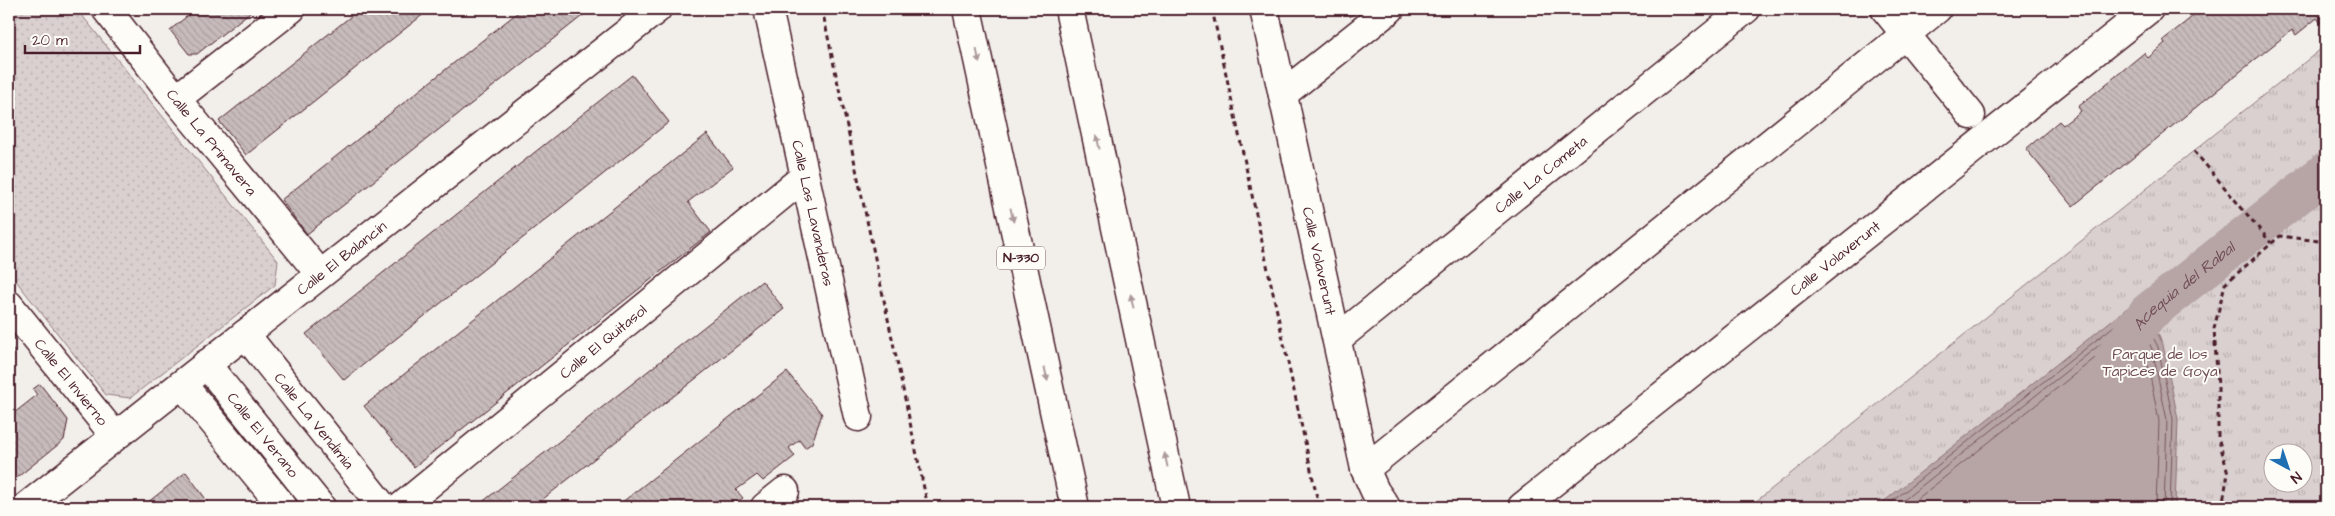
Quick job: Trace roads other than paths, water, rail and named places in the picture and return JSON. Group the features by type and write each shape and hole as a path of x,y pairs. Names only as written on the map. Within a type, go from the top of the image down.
{"main road":[{"name":"Calle La Primavera","path":"106,9 176,99 320,274"},
{"path":"176,99 291,9"},
{"name":"Calle El Balancín","path":"26,507 657,9"},
{"name":"Calle Las Lavanderas","path":"768,9 858,417"},
{"name":"N-330","path":"967,9 1075,507"},
{"path":"1069,9 1176,507"},
{"name":"Calle Volaverunt","path":"1264,9 1365,469 1375,491 1386,507"},
{"path":"1282,94 1390,9"},
{"name":"Calle La Cometa","path":"1336,339 1746,9"},
{"path":"1886,9 1971,115"},
{"path":"1365,469 1937,9"},
{"name":"Calle Volaverunt","path":"1522,507 2149,9"},
{"name":"Calle El Quitasol","path":"401,507 804,177"},
{"name":"Calle El Invierno","path":"9,305 115,436"},
{"name":"Calle La Vendimia","path":"245,334 383,507"},
{"name":"Calle El Verano","path":"206,364 320,507"},
{"name":"Calle El Verano","path":"182,384 283,507"}],"water":[{"path":"2141,297 2163,345 2178,419 2175,507 1877,507"}],"waterway":[{"name":"Acequia del Rabal","path":"2115,358 2148,313 2326,172"}],"park label":[{"name":"Parque de los Tapices de Goya","path":"2160,362"}]}
